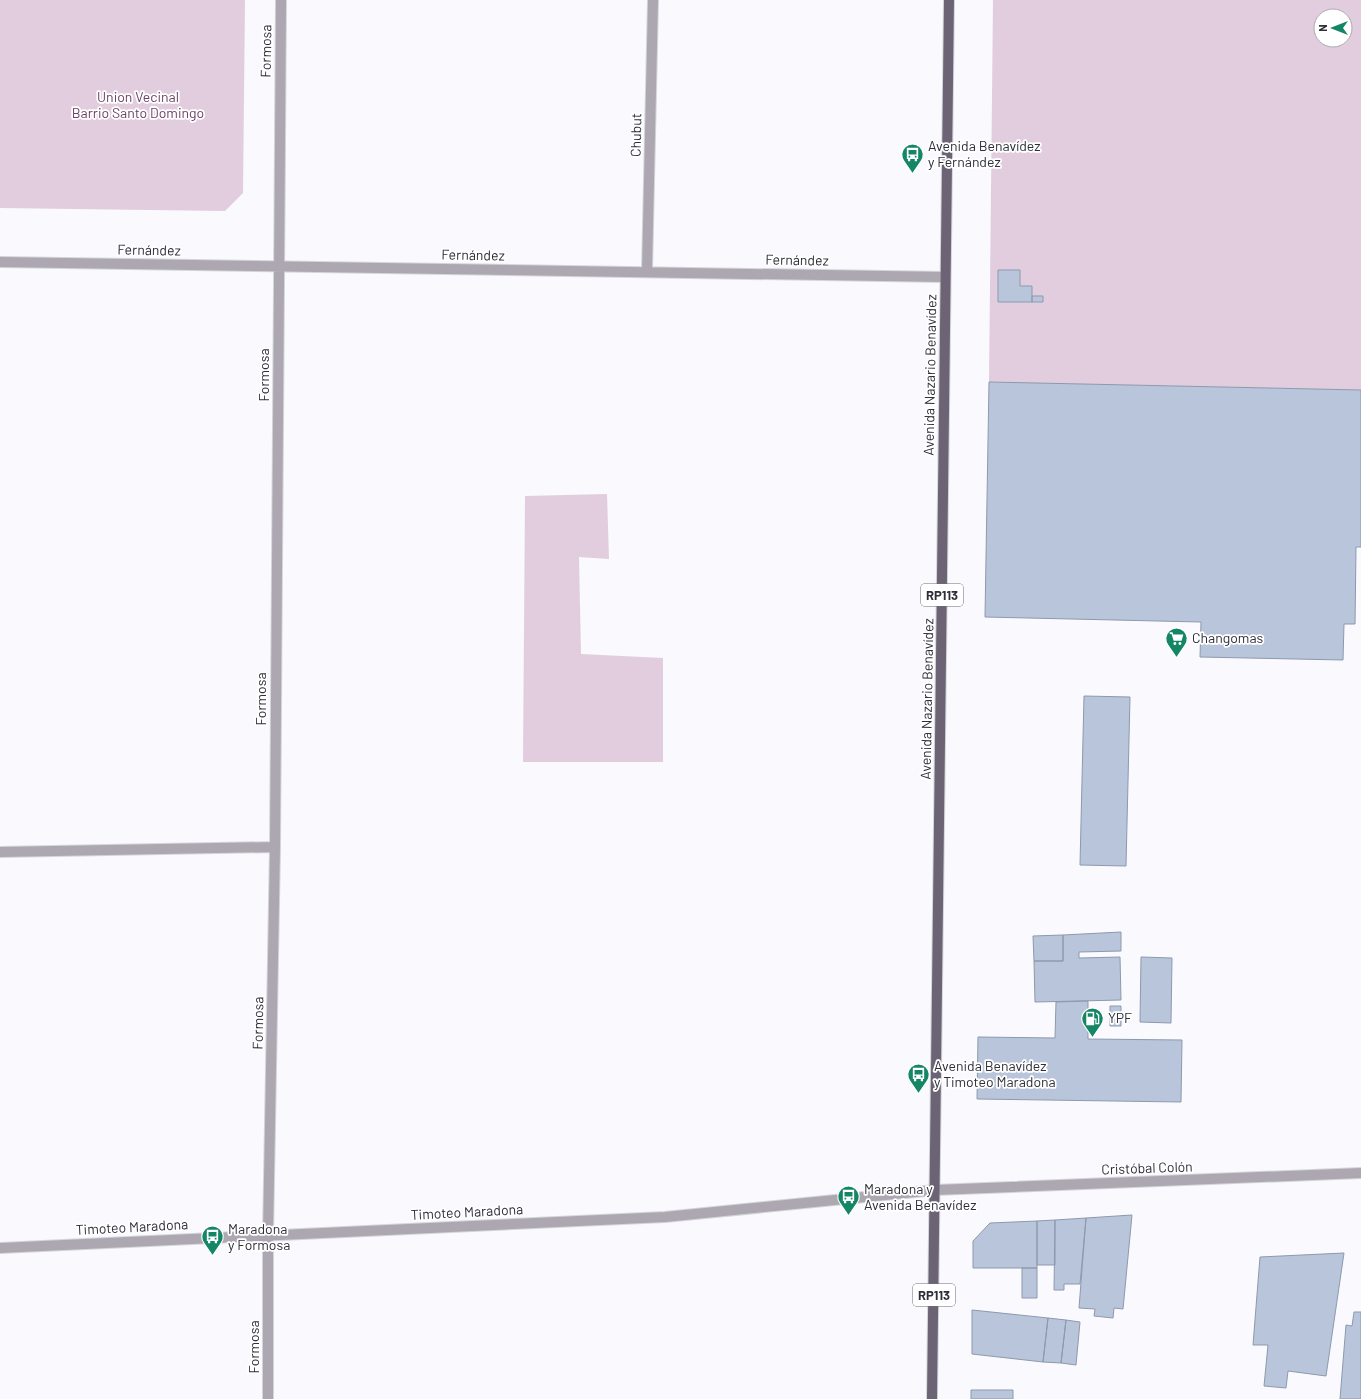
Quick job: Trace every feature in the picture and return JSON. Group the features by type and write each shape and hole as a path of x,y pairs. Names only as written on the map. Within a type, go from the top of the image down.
{"main road":[{"name":"Avenida Nazario Benavídez","path":"932,1399 949,0"}],"street":[{"name":"Formosa","path":"268,1399 268,1235 274,847 281,0"},
{"name":"Chubut","path":"647,271 653,0"},
{"name":"Fernández","path":"0,262 647,271 945,277"},
{"path":"0,852 274,847"},
{"name":"Cristóbal Colón","path":"935,1190 1361,1173"},
{"name":"Timoteo Maradona","path":"0,1248 665,1217 935,1190"}],"green space":[{"name":"Union Vecinal Barrio Santo Domingo","path":"0,0 245,0 243,193 225,211 0,208"},
{"path":"993,0 1361,0 1361,390 989,382"},
{"path":"607,494 609,559 579,557 581,654 663,658 663,762 523,762 525,496"}],"building":[{"path":"998,270 1020,270 1020,286 1032,286 1032,302 998,302"},
{"path":"1032,296 1043,296 1043,302 1032,302"},
{"path":"989,382 1361,390 1361,547 1356,547 1355,624 1344,624 1343,660 1200,657 1201,622 985,617"},
{"path":"1084,696 1130,697 1126,866 1080,865"},
{"path":"1121,932 1121,951 1079,952 1079,958 1120,957 1121,1000 1035,1002 1034,961 1063,961 1063,935"},
{"path":"1063,935 1063,961 1034,961 1033,936"},
{"path":"1141,957 1172,958 1171,1023 1140,1022"},
{"path":"1088,1001 1088,1039 1182,1040 1181,1102 977,1099 978,1037 1055,1038 1056,1002"},
{"path":"1110,1006 1121,1006 1121,1026 1110,1026"},
{"path":"1132,1215 1123,1309 1114,1308 1113,1318 1094,1316 1095,1309 1079,1308 1086,1218"},
{"path":"1086,1218 1080,1284 1064,1284 1064,1290 1054,1290 1055,1220"},
{"path":"1055,1220 1055,1265 1037,1265 1037,1221"},
{"path":"1037,1221 1037,1268 973,1268 973,1241 990,1223"},
{"path":"1344,1253 1326,1376 1288,1371 1286,1388 1264,1386 1268,1345 1253,1345 1260,1257"},
{"path":"1022,1268 1037,1268 1037,1298 1022,1298"},
{"path":"972,1310 1048,1318 1043,1362 972,1354"},
{"path":"1354,1312 1361,1312 1361,1399 1340,1399 1346,1325 1352,1326"},
{"path":"1048,1318 1066,1320 1061,1363 1043,1362"},
{"path":"1066,1320 1080,1322 1076,1365 1061,1363"},
{"path":"971,1390 1013,1390 1013,1399 971,1399"}],"place":[{"name":"Avenida Benavídez y Fernández","path":"913,174"},
{"name":"Changomas","path":"1176,658"},
{"name":"YPF","path":"1092,1038"},
{"name":"Avenida Benavídez y Timoteo Maradona","path":"918,1094"},
{"name":"Maradona y Avenida Benavídez","path":"849,1216"},
{"name":"Maradona y Formosa","path":"213,1256"}]}
